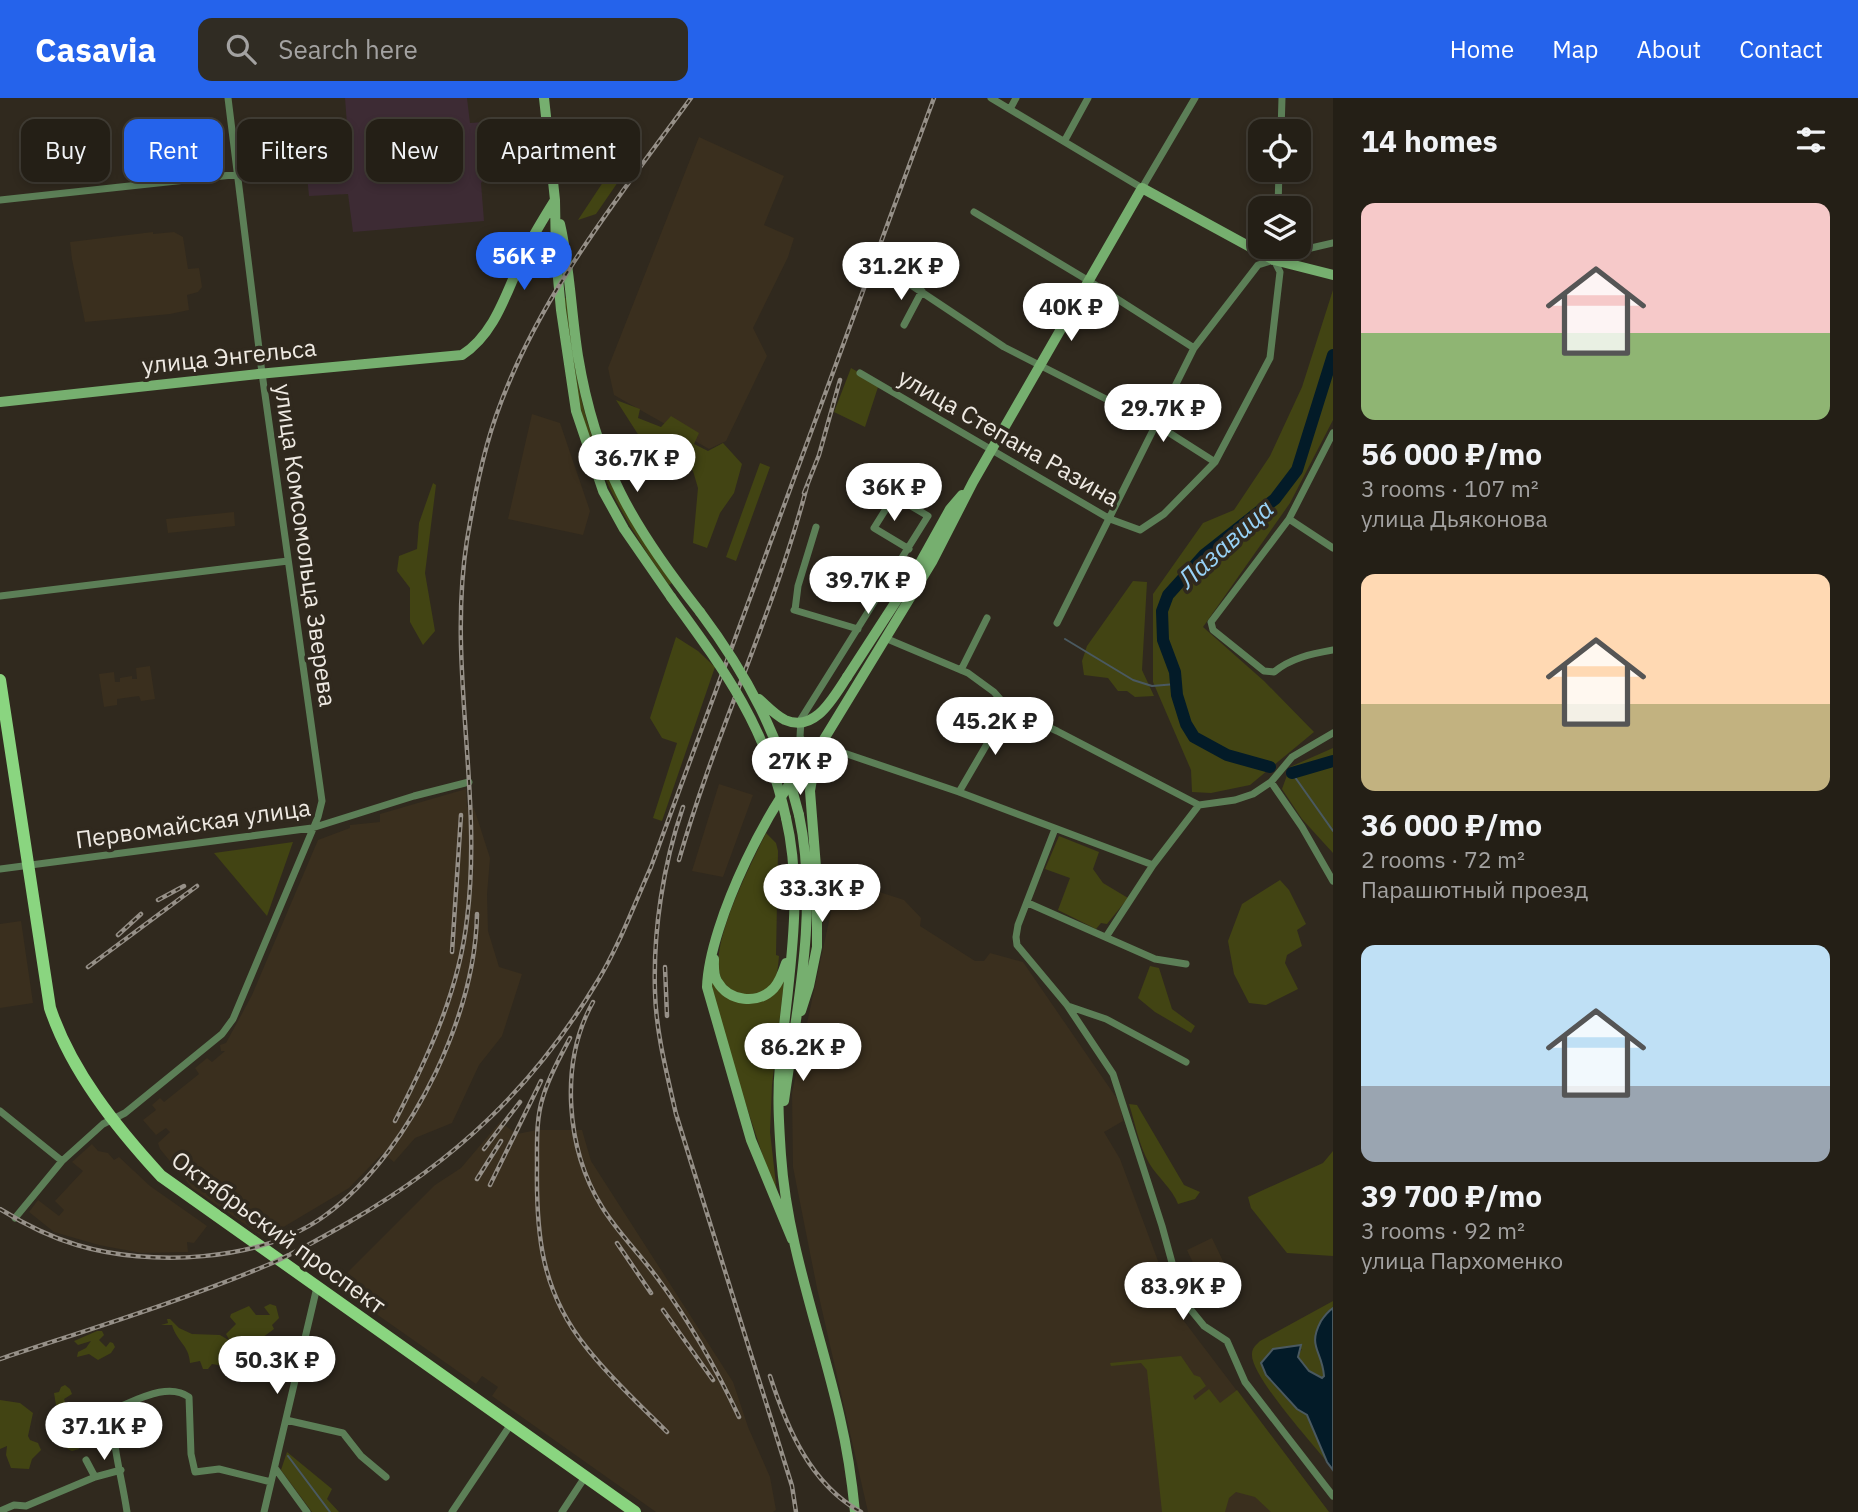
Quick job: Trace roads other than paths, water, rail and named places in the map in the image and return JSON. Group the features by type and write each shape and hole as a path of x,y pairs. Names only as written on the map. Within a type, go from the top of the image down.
{"main road":[{"path":"544,98 555,200 556,257 566,354 572,395 583,435 603,491 613,510 745,704 767,753 786,818 794,874 792,947 779,1067 784,1188 793,1239 841,1419 855,1512"},
{"path":"793,1239 751,1140 707,987 707,972 740,874 761,830 807,759 818,748 932,562 973,482 1142,188 1248,239"},
{"path":"555,200 567,253 580,366 596,437 624,503 681,588 726,646 756,697 779,745 799,815 806,872 806,930 780,1128"},
{"name":"улица Энгельса","path":"0,402 262,373 462,355 476,346 487,333 527,247 555,200"},
{"path":"1293,259 1333,275"},
{"path":"756,697 793,722 808,721 820,714 915,572 950,509 973,482"},
{"name":"Октябрьский проспект","path":"0,680 44,984 58,1032 76,1065 113,1119 161,1176 635,1512"},
{"path":"793,1034 809,986 817,947 817,880 810,791 818,748"},
{"path":"715,946 714,971 717,981 729,993 744,999 763,996 774,988 792,947"}],"street":[{"name":"улица Комсомольца Зверева","path":"228,98 237,166"},
{"path":"991,98 1142,188 1195,98"},
{"path":"1010,109 1016,98"},
{"path":"1065,140 1088,98"},
{"path":"1281,119 1282,98"},
{"path":"0,200 237,174"},
{"name":"улица Комсомольца Зверева","path":"15,1218 62,1161 103,1124 125,1113 222,1034 233,1019 322,802 262,373 239,182"},
{"path":"974,212 1194,348"},
{"path":"1311,248 1333,243"},
{"path":"1057,623 1194,348 1258,265 1266,259"},
{"path":"899,276 1004,347 1157,425 1215,462 1270,358 1280,272 1277,259"},
{"path":"904,325 922,290"},
{"name":"улица Степана Разина","path":"860,373 1110,519 1140,530 1164,514 1215,462"},
{"path":"1333,433 1289,519 1211,622 1213,630 1264,671 1274,672 1298,658 1333,650"},
{"path":"909,549 874,528 894,496 928,516 909,549 802,719 800,737 803,741 959,792 1153,865"},
{"path":"1289,519 1333,548"},
{"path":"816,527 798,586 794,610 858,629"},
{"path":"0,596 288,561"},
{"path":"961,670 987,618"},
{"path":"885,638 961,670 994,692 1008,708 1057,730 1199,805 1235,800 1253,794 1271,782 1293,757 1333,733"},
{"path":"959,792 1008,708"},
{"name":"Первомайская улица","path":"0,869 312,828 469,782"},
{"path":"1271,782 1302,827 1333,881"},
{"path":"1106,937 1153,865 1199,805"},
{"path":"1055,829 1018,925 1017,945 1067,1005 1113,1074 1162,1226 1182,1300 1204,1326 1227,1341 1245,1382 1333,1496"},
{"path":"1028,903 1155,959 1186,964"},
{"path":"1067,1005 1106,1019 1186,1062"},
{"path":"0,1111 62,1161"},
{"path":"264,1512 317,1286"},
{"path":"127,1512 121,1470 111,1435 111,1410 169,1389 189,1397 191,1454 195,1472 219,1469 271,1482"},
{"path":"286,1420 343,1433 361,1455 386,1477"},
{"path":"452,1512 511,1424"},
{"path":"86,1460 95,1477"},
{"path":"275,1468 307,1512"},
{"path":"0,1511 14,1505 26,1506 95,1477 121,1470"},
{"path":"562,1512 585,1477"}],"water":[{"path":"1333,1308 1333,1470 1307,1415 1297,1409 1266,1375 1261,1363 1273,1349 1301,1345 1298,1357 1309,1371 1322,1378 1323,1367 1315,1337 1321,1321"}],"waterway":[{"name":"Лазавица","path":"1270,767 1227,755 1194,737 1186,724 1177,695 1175,672 1163,640 1162,611 1168,595 1204,555 1275,499 1297,470 1333,355"},
{"path":"1065,639 1133,680 1152,686 1176,684"},
{"name":"Лазавица","path":"1292,773 1333,761"},
{"path":"1292,773 1333,831"},
{"path":"288,1456 330,1512"}],"railway":[{"path":"395,1121 430,1048 449,998 467,919 471,824 462,682 462,587 467,540 487,446 513,373 556,290 608,211 691,98"},
{"path":"0,1359 136,1314 270,1264 349,1222 424,1174 457,1147 519,1088 573,1020 605,968 651,867 934,98"},
{"path":"804,493 819,455 840,380"},
{"path":"679,860 693,813 778,581 807,486"},
{"path":"683,807 670,852 658,922 655,992 660,1038 676,1114 792,1486 796,1512"},
{"path":"452,952 461,815"},
{"path":"158,900 184,886"},
{"path":"88,967 197,886"},
{"path":"118,935 141,914"},
{"path":"0,1209 37,1230 77,1245 106,1252 170,1258 236,1251 268,1243 297,1232 323,1217 358,1187 388,1152 426,1092 444,1053 465,995 477,914"},
{"path":"665,967 667,1016"},
{"path":"593,1002 582,1026 571,1078 574,1133 581,1159 602,1207 681,1312 712,1363 739,1417"},
{"path":"570,1038 548,1082 538,1122 538,1215 544,1261 559,1305 586,1347 667,1432"},
{"path":"490,1185 541,1081"},
{"path":"484,1149 520,1102"},
{"path":"477,1179 501,1141"},
{"path":"617,1243 651,1293"},
{"path":"663,1310 713,1380"},
{"path":"770,1376 784,1415 814,1470 843,1500 861,1512"}]}
